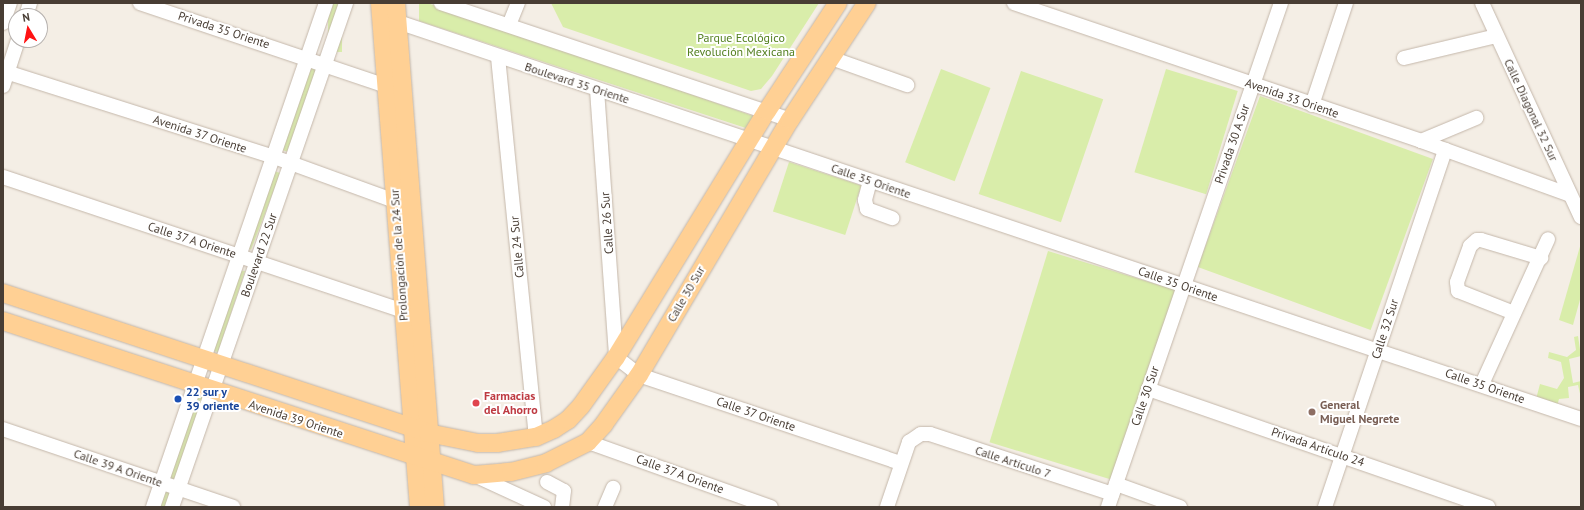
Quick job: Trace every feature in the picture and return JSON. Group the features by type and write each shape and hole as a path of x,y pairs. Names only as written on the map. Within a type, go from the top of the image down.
{"main road":[{"name":"Prolongación de la 24 Sur","path":"396,3 386,14 394,89 420,431 423,459 435,507"},
{"path":"3,293 420,431 478,443 497,443 536,436 554,429 568,420 616,357 767,111 838,3"},
{"name":"Calle 30 Sur","path":"423,459 474,475 528,468 567,454 588,442 604,424 639,374 775,148 790,120 867,3"},
{"name":"Prolongación de la 24 Sur","path":"394,89 395,201 403,312 420,431"},
{"name":"Avenida 39 Oriente","path":"3,321 210,391 423,459"},
{"name":"Prolongación de la 24 Sur","path":"419,507 423,459"}],"street":[{"path":"3,23 10,3"},
{"name":"Privada 35 Oriente","path":"140,3 308,58 394,89"},
{"name":"Boulevard 22 Sur","path":"153,507 326,3"},
{"name":"Boulevard 22 Sur","path":"172,507 210,391 258,262 324,64 346,3"},
{"path":"442,3 767,111 790,120"},
{"path":"509,25 518,3"},
{"name":"Avenida 33 Oriente","path":"1014,3 1045,8 1253,85 1421,141 1570,195"},
{"name":"Privada 30 A Sur","path":"1183,286 1281,3"},
{"path":"1312,105 1346,3"},
{"name":"Calle Diagonal 32 Sur","path":"1482,3 1581,217"},
{"name":"Boulevard 35 Oriente","path":"386,14 498,57 597,90 751,138 775,148"},
{"path":"1404,58 1496,36"},
{"path":"3,86 5,72 15,48"},
{"name":"Calle 24 Sur","path":"498,57 536,436"},
{"path":"831,58 907,85"},
{"name":"Avenida 37 Oriente","path":"5,72 291,163 395,201"},
{"name":"Calle 26 Sur","path":"597,90 616,357"},
{"path":"1421,141 1476,118"},
{"name":"Calle 35 Oriente","path":"775,148 1183,286 1482,384 1581,419"},
{"name":"Calle 32 Sur","path":"1325,507 1444,150"},
{"name":"Calle 37 A Oriente","path":"3,177 403,312"},
{"path":"870,181 865,200 867,209 892,218"},
{"path":"1482,384 1541,258 1548,239"},
{"path":"1514,313 1458,291 1456,282 1470,246 1477,240 1481,240 1541,258"},
{"name":"Calle 30 Sur","path":"1112,495 1183,286"},
{"name":"Calle 37 Oriente","path":"616,357 639,374 901,463"},
{"name":"Privada Artículo 24","path":"1148,389 1343,455 1488,507"},
{"name":"Calle 39 A Oriente","path":"3,429 233,507"},
{"name":"Calle Artículo 7","path":"901,463 914,436 930,434 1112,495 1180,507"},
{"name":"Calle 37 A Oriente","path":"588,442 771,507"},
{"path":"887,507 901,463"},
{"path":"474,475 544,507"},
{"path":"547,482 564,491 562,507"},
{"path":"605,507 613,488"}],"green space":[{"path":"328,3 342,3 342,52 328,52"},
{"path":"419,3 427,3 468,16 756,117 752,130 419,21"},
{"name":"Parque Ecológico Revolución Mexicana","path":"551,3 819,3 772,76 761,89 751,91 563,27"},
{"path":"308,65 321,69 295,154 282,150"},
{"path":"941,69 990,88 955,181 905,162"},
{"path":"1166,69 1238,91 1206,194 1134,172"},
{"path":"1021,71 1103,99 1061,222 979,194"},
{"path":"1260,96 1433,159 1371,330 1198,267"},
{"path":"789,162 861,185 845,235 773,211"},
{"path":"272,170 280,173 251,250 243,247"},
{"path":"1581,243 1581,296 1573,325 1559,320"},
{"path":"1048,251 1175,290 1117,481 990,442"},
{"path":"238,270 245,271 218,352 210,350"},
{"path":"1578,336 1581,356 1569,359 1573,383 1581,381 1581,398 1578,385 1568,387 1569,398 1559,399 1557,406 1536,399 1540,384 1557,389 1564,378 1561,362 1548,358 1549,352 1567,357 1576,350 1574,337"},
{"path":"197,394 204,395 168,507 159,507"}],"place":[{"name":"22 sur y 39 oriente","path":"178,399"},
{"name":"Farmacias del Ahorro","path":"476,403"},
{"name":"General Miguel Negrete","path":"1312,412"}]}
